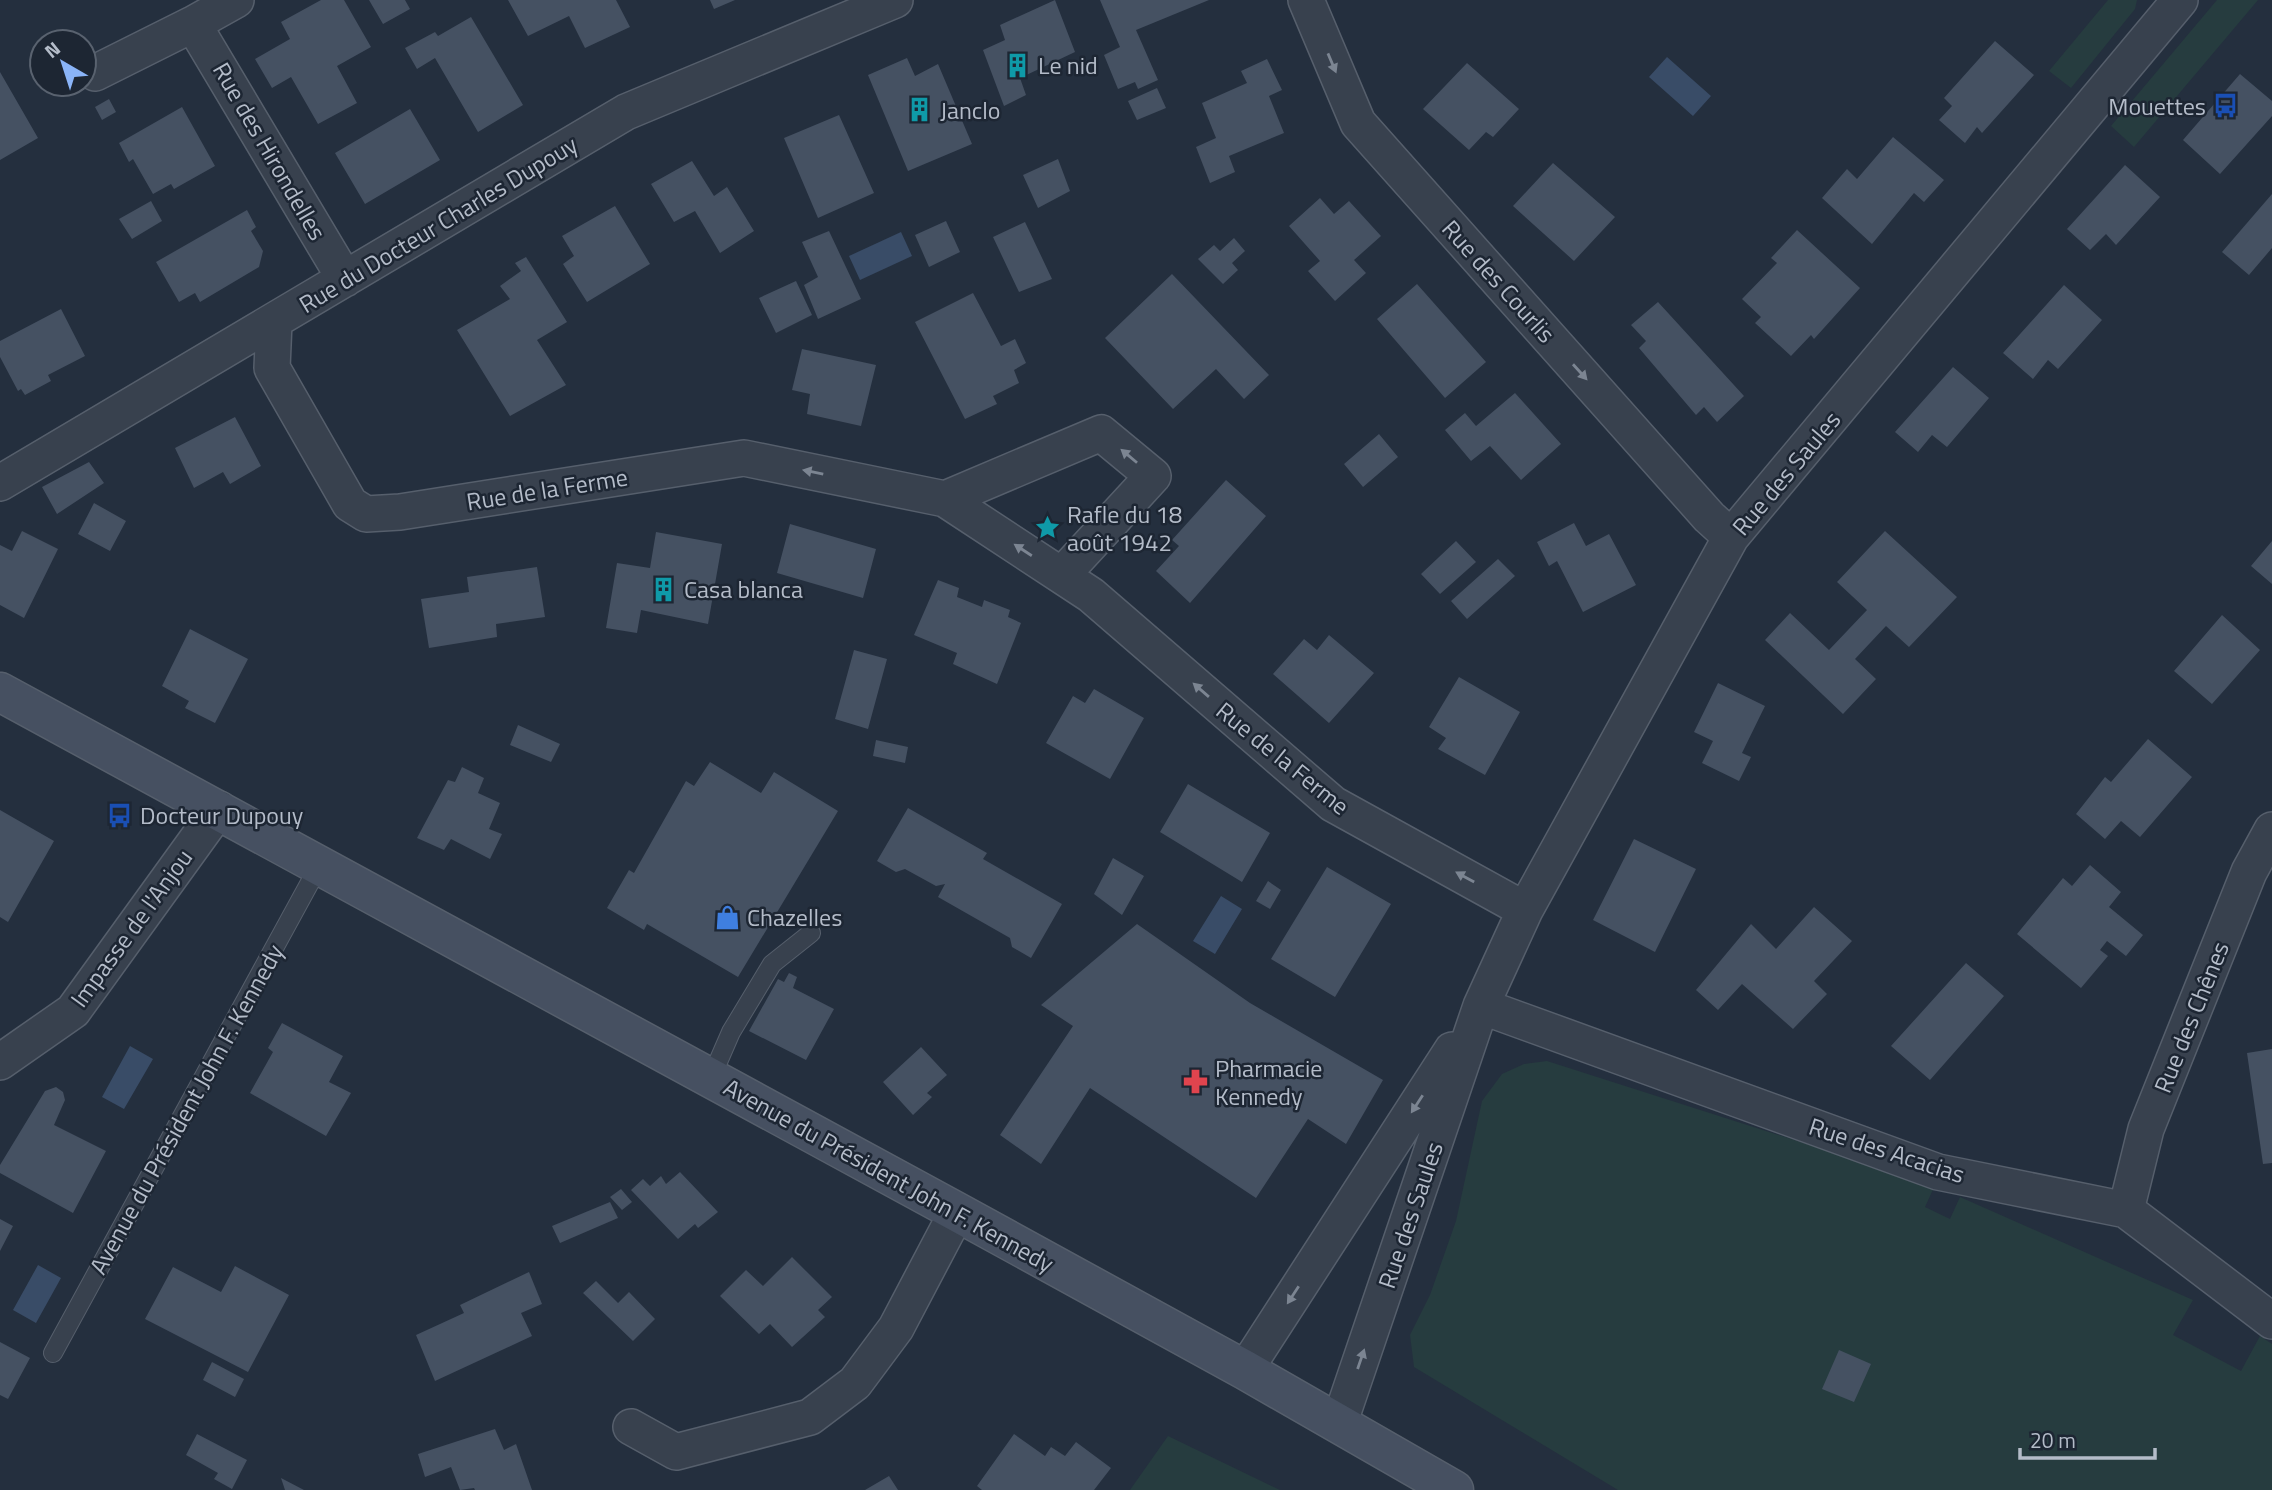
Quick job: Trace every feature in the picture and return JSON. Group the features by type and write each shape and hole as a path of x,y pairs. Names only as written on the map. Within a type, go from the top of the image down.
{"main road":[{"name":"Avenue du Président John F. Kennedy","path":"0,692 1245,1370 1454,1490"}],"street":[{"path":"98,72 236,0"},
{"name":"Rue du Docteur Charles Dupouy","path":"0,483 626,112 895,0"},
{"name":"Rue des Courlis","path":"1306,0 1358,124 1709,517 1731,537"},
{"name":"Rue des Saules","path":"1339,1424 1481,1006 1525,910 1731,537 2180,0"},
{"name":"Rue des Hirondelles","path":"193,24 345,279"},
{"name":"Rue de la Ferme","path":"274,322 272,368 350,504 366,514 400,512 744,458 945,499 1091,595 1333,804 1525,910"},
{"path":"945,499 1101,433 1153,476 1062,575"},
{"name":"Impasse de l'Anjou","path":"0,1062 73,1011 219,809"},
{"name":"Rue des Chênes","path":"2126,1210 2146,1129 2249,872 2272,831"},
{"name":"Rue des Saules","path":"1245,1370 1481,1006"},
{"name":"Rue des Acacias","path":"1481,1006 1938,1172 2126,1210 2272,1321"},
{"path":"631,1427 676,1452 810,1417 855,1383 896,1328 957,1212"}],"lane":[{"name":"Avenue du Président John F. Kennedy","path":"53,1353 320,864"},
{"path":"711,1078 732,1032 772,964 811,933"}],"green space":[{"path":"2108,0 2137,0 2135,9 2071,88 2049,71"},
{"path":"2217,0 2258,0 2134,147 2111,126"},
{"path":"1547,1061 1935,1185 1925,1207 1950,1219 1960,1197 2193,1300 2173,1335 2241,1371 2260,1336 2272,1344 2272,1490 1618,1490 1414,1367 1410,1335 1430,1295 1456,1221 1482,1101 1502,1074 1524,1064"},
{"path":"1168,1436 1280,1490 1130,1490"}],"water":[{"path":"1667,57 1711,96 1693,116 1649,77"},
{"path":"901,232 912,256 860,280 849,256"},
{"path":"1221,896 1242,909 1215,954 1193,941"},
{"path":"130,1046 153,1059 124,1109 102,1097"},
{"path":"38,1265 61,1278 36,1323 13,1310"}],"building":[{"path":"321,0 344,0 371,47 337,66 357,103 318,124 291,77 272,88 255,59 290,39 281,22"},
{"path":"369,0 405,0 410,9 383,24"},
{"path":"508,0 616,0 630,27 585,48 569,16 528,36"},
{"path":"710,0 735,0 714,9"},
{"name":"Le nid","path":"1055,0 1075,52 1020,78 1026,95 1004,106 983,50 1005,40 1000,25"},
{"path":"1100,0 1209,0 1136,30 1158,80 1138,89 1135,82 1118,89 1104,55 1120,47"},
{"path":"471,17 523,105 478,132 435,58 417,69 405,48 435,32 438,36"},
{"path":"1995,41 2034,75 1982,133 1977,127 1965,143 1939,120 1952,106 1944,98"},
{"name":"Janclo","path":"907,58 915,76 938,64 972,144 908,171 868,75"},
{"path":"1267,59 1282,90 1269,96 1284,133 1229,156 1235,172 1210,183 1196,147 1216,138 1202,103 1247,83 1241,71"},
{"path":"1467,63 1519,109 1493,137 1486,132 1469,150 1423,109"},
{"path":"0,72 38,138 0,160"},
{"path":"2240,74 2272,101 2272,116 2220,174 2183,140"},
{"path":"1157,88 1166,108 1137,120 1128,101"},
{"path":"109,99 116,112 102,120 95,107"},
{"path":"182,107 215,166 174,189 171,184 153,194 133,159 129,162 119,143"},
{"path":"410,109 440,160 365,204 335,153"},
{"path":"839,115 874,193 818,218 784,138"},
{"path":"1893,137 1944,180 1924,202 1914,193 1872,244 1822,198 1847,169 1857,179"},
{"path":"1058,159 1070,191 1038,208 1023,175"},
{"path":"692,161 714,196 727,187 754,231 720,253 695,211 674,222 651,184"},
{"path":"1553,163 1615,217 1574,261 1513,206"},
{"path":"2125,165 2160,197 2116,245 2106,234 2090,250 2067,229"},
{"path":"2272,194 2272,248 2249,275 2222,252"},
{"path":"1320,198 1334,214 1349,201 1381,236 1354,260 1366,273 1335,301 1308,271 1320,261 1289,226"},
{"path":"151,201 162,221 132,239 119,219"},
{"path":"615,206 650,264 587,302 563,264 574,256 562,236"},
{"path":"247,210 256,227 251,231 263,251 259,267 200,302 195,293 179,302 156,262"},
{"path":"946,221 960,252 929,267 915,235"},
{"path":"1025,222 1052,279 1019,292 993,237"},
{"path":"1797,230 1860,288 1814,339 1811,335 1791,356 1755,323 1761,317 1742,299 1777,263 1771,258"},
{"path":"829,231 861,299 818,319 804,285 818,277 802,242"},
{"path":"1234,238 1245,251 1232,263 1238,270 1223,284 1198,259 1214,245 1220,251"},
{"path":"526,257 567,322 537,340 566,385 510,416 457,330 510,299 500,286 521,271 515,263"},
{"path":"1172,274 1269,375 1244,399 1216,369 1173,409 1105,338"},
{"path":"796,281 812,315 776,333 759,298"},
{"path":"1417,284 1486,362 1445,398 1377,319"},
{"path":"2064,285 2102,320 2058,369 2048,360 2033,379 2003,353"},
{"path":"973,293 1001,346 1015,339 1026,363 1014,370 1019,383 993,396 997,404 965,419 915,322"},
{"path":"1658,302 1744,396 1717,422 1704,407 1696,415 1639,348 1646,341 1631,325"},
{"path":"61,309 85,356 48,375 51,381 25,395 21,389 18,391 0,357 0,341"},
{"path":"802,349 876,365 861,426 807,414 810,394 792,390"},
{"path":"1953,367 1989,398 1947,447 1932,435 1918,452 1895,432"},
{"path":"1515,393 1561,444 1521,480 1490,446 1471,461 1445,430 1465,413 1476,426"},
{"path":"235,417 261,466 230,484 223,472 194,488 175,448"},
{"path":"1379,434 1398,457 1363,487 1344,464"},
{"path":"89,462 104,483 57,514 42,487"},
{"path":"1226,480 1266,516 1190,603 1156,571 1179,546 1172,540"},
{"path":"94,503 126,521 110,551 78,534"},
{"path":"1574,523 1586,546 1609,534 1636,585 1583,612 1557,561 1549,566 1537,542"},
{"path":"790,524 876,549 863,598 777,573"},
{"path":"22,531 58,549 24,618 0,605 0,545 12,551"},
{"path":"1885,531 1957,597 1909,647 1886,626 1855,659 1876,679 1843,714 1765,640 1790,613 1829,650 1867,610 1837,582"},
{"name":"Casa blanca","path":"656,532 722,544 708,624 641,610 637,633 606,628 617,563 650,568"},
{"path":"1456,541 1476,562 1440,594 1421,574"},
{"path":"2272,541 2272,584 2251,566"},
{"path":"1498,559 1515,576 1467,619 1451,601"},
{"path":"537,567 545,617 496,624 497,637 429,648 421,599 469,592 467,577"},
{"path":"938,580 959,588 957,597 982,607 984,600 1010,610 1008,617 1021,623 997,684 953,664 957,653 914,635"},
{"path":"2222,615 2260,650 2212,704 2174,671"},
{"path":"190,629 248,659 215,723 185,708 189,701 162,686"},
{"path":"1329,635 1374,673 1329,723 1273,674 1304,639 1317,650"},
{"path":"854,650 887,659 868,729 835,719"},
{"path":"1459,677 1520,712 1485,775 1438,749 1446,738 1429,727"},
{"path":"1718,683 1765,706 1742,753 1751,757 1739,781 1702,763 1713,741 1694,732"},
{"path":"1094,689 1144,718 1110,779 1046,743 1073,696 1085,703"},
{"path":"518,725 560,744 551,762 510,745"},
{"path":"2148,739 2192,777 2140,837 2121,821 2105,839 2076,814 2105,777 2111,782"},
{"path":"876,740 908,747 905,763 873,756"},
{"path":"710,762 761,793 774,772 838,811 738,977 647,924 644,930 607,908 629,870 634,873 686,781 694,786"},
{"path":"462,767 484,778 478,793 500,803 489,829 502,834 490,859 451,839 444,850 417,838 448,780 455,782"},
{"path":"1188,784 1270,833 1242,882 1160,832"},
{"path":"908,808 987,853 983,859 1062,904 1031,958 1012,947 1010,938 938,897 945,884 936,886 905,869 896,872 877,861"},
{"path":"0,810 54,841 8,922 0,917"},
{"path":"1634,839 1696,869 1655,952 1593,920"},
{"path":"1113,858 1144,876 1122,915 1094,894"},
{"path":"2090,865 2121,892 2109,907 2143,935 2126,956 2107,941 2100,950 2108,956 2081,988 2017,934 2063,878 2072,886"},
{"path":"1327,867 1391,904 1335,997 1271,959"},
{"path":"1268,881 1281,890 1270,909 1256,901"},
{"path":"1814,907 1852,941 1814,981 1827,994 1793,1029 1742,984 1718,1010 1696,990 1751,924 1776,949"},
{"path":"1137,924 1250,1003 1383,1080 1346,1144 1308,1119 1256,1198 1090,1088 1041,1164 1000,1135 1073,1026 1041,1005"},
{"path":"1966,963 2004,996 1930,1080 1891,1046"},
{"path":"789,973 797,977 793,988 834,1009 806,1060 749,1031 778,979 784,982"},
{"path":"282,1023 343,1056 329,1082 351,1093 326,1136 250,1093 273,1052 268,1048"},
{"path":"921,1047 947,1075 927,1093 932,1097 913,1115 883,1082"},
{"path":"2272,1049 2272,1163 2263,1164 2247,1053"},
{"path":"56,1087 63,1092 65,1100 54,1125 106,1151 73,1213 0,1173 0,1165 45,1091"},
{"path":"680,1172 718,1212 698,1228 695,1224 678,1239 631,1190 643,1179 650,1186 661,1176 666,1184"},
{"path":"621,1189 632,1202 622,1210 610,1197"},
{"path":"610,1202 618,1218 560,1243 552,1226"},
{"path":"0,1219 13,1226 0,1251"},
{"path":"792,1257 832,1297 818,1310 825,1317 792,1347 770,1324 759,1334 720,1296 746,1270 763,1286"},
{"path":"235,1266 289,1295 248,1372 145,1319 173,1267 221,1292"},
{"path":"529,1272 542,1304 521,1313 532,1336 435,1381 416,1335 464,1313 460,1305"},
{"path":"596,1281 618,1303 629,1292 655,1319 633,1341 583,1293"},
{"path":"0,1342 30,1358 8,1399 0,1395"},
{"path":"1839,1350 1871,1364 1854,1402 1822,1389"},
{"path":"212,1362 244,1379 235,1397 203,1380"},
{"path":"495,1429 504,1450 516,1444 532,1490 460,1490 451,1467 425,1477 418,1454"},
{"path":"197,1434 247,1460 232,1489 214,1479 218,1473 186,1455"},
{"path":"1014,1434 1045,1456 1051,1447 1065,1456 1076,1442 1111,1468 1094,1490 982,1490 977,1486"},
{"path":"889,1476 898,1490 865,1490"},
{"path":"281,1478 304,1490 285,1490"}],"place":[{"name":"Le nid","path":"1018,65"},
{"name":"Mouettes","path":"2226,106"},
{"name":"Janclo","path":"920,110"},
{"name":"Rafle du 18 août 1942","path":"1047,528"},
{"name":"Casa blanca","path":"664,589"},
{"name":"Docteur Dupouy","path":"120,815"},
{"name":"Chazelles","path":"727,917"},
{"name":"Pharmacie Kennedy","path":"1195,1082"}]}
